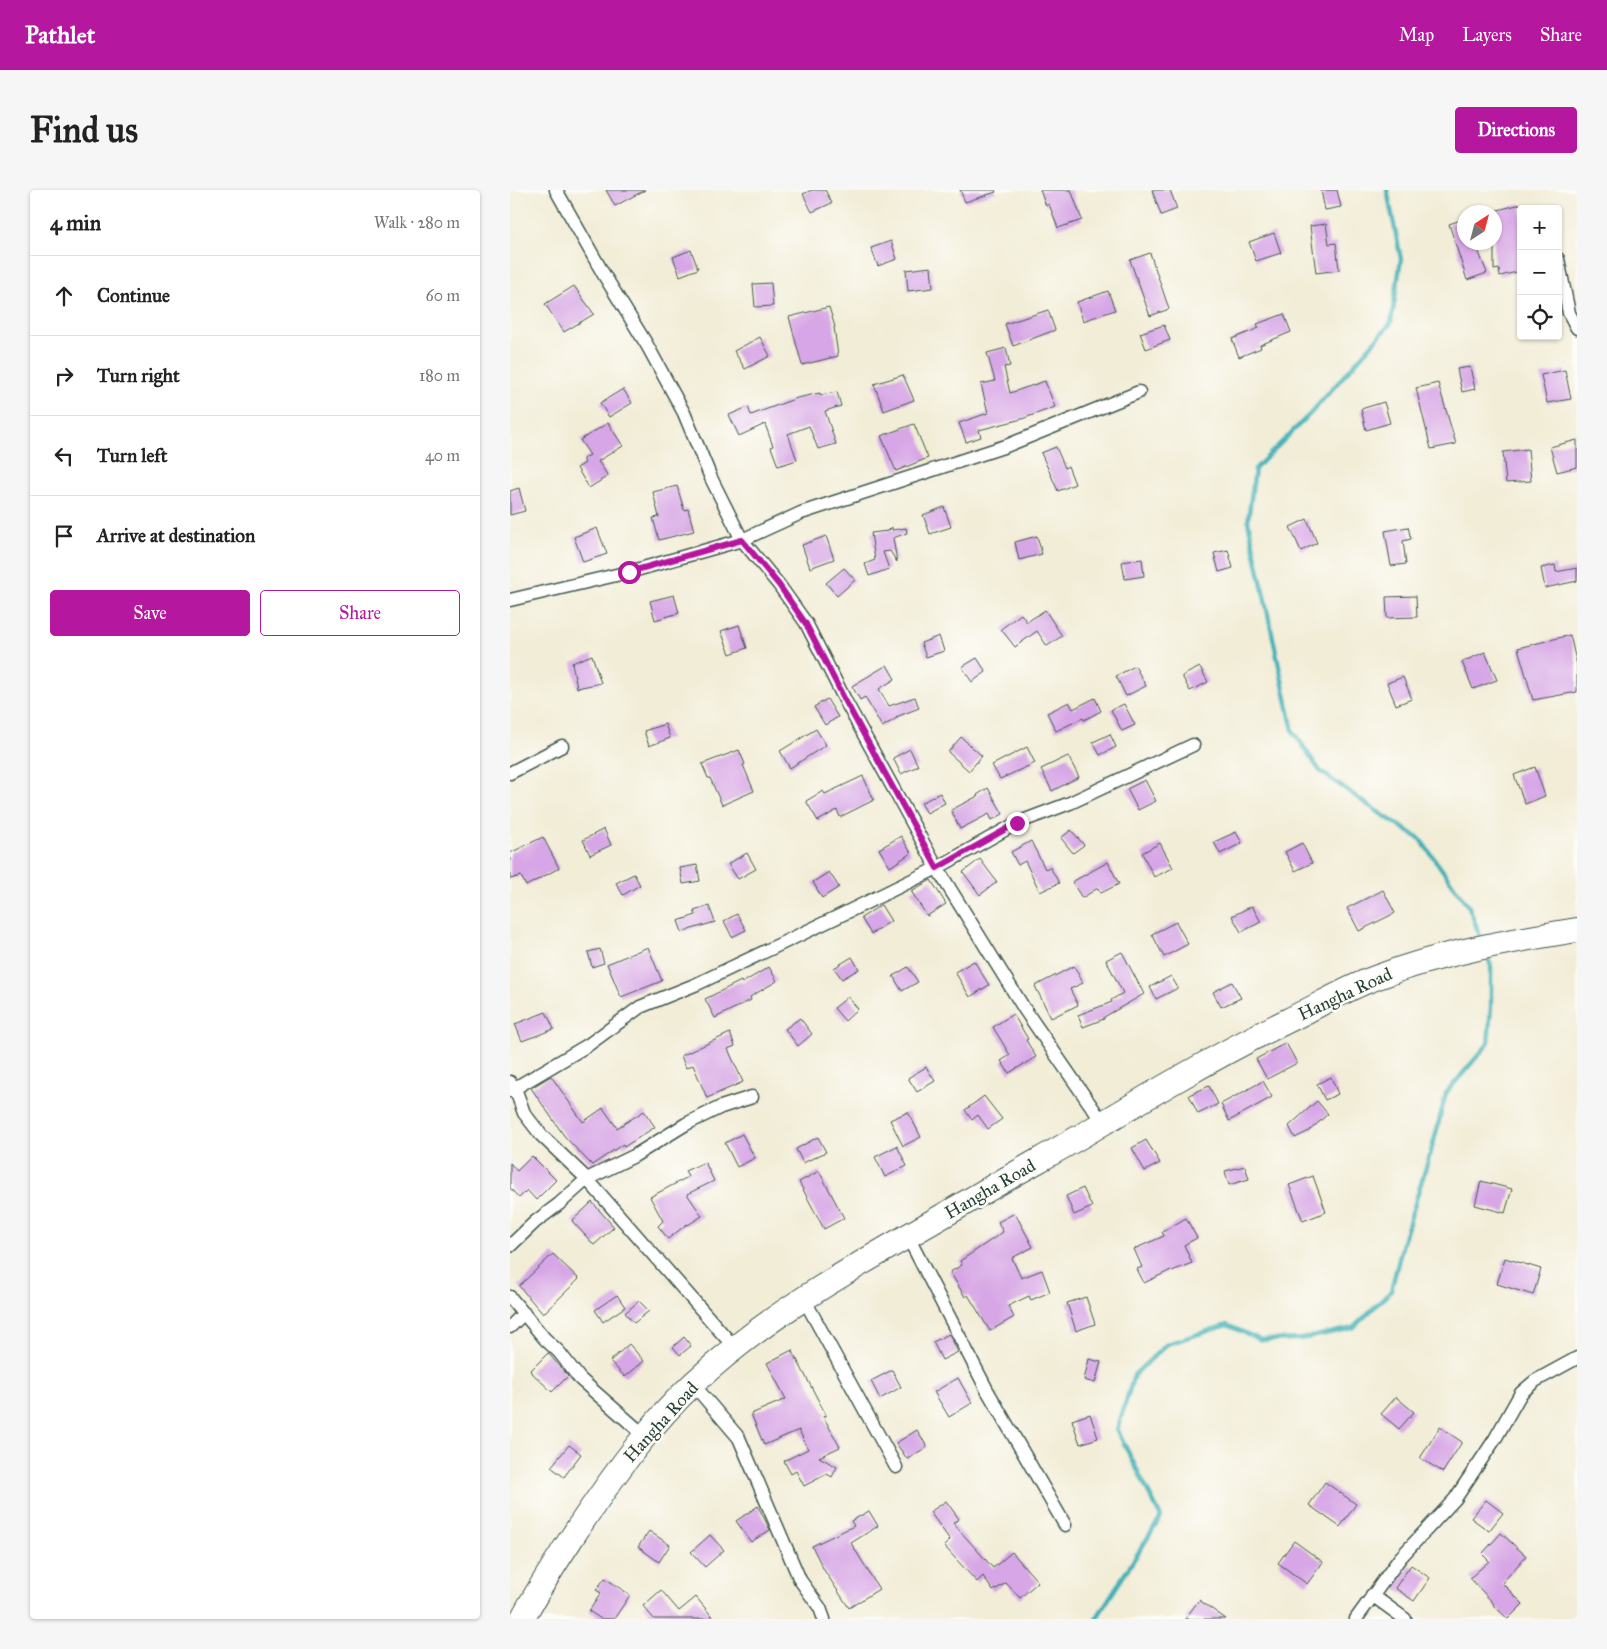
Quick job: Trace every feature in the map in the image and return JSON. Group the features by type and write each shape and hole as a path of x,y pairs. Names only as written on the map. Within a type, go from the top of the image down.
{"highway":[{"name":"Hangha Road","path":"522,1619 540,1585 587,1515 646,1436 693,1384 735,1348 769,1322 804,1299 1103,1123 1259,1034 1372,979 1408,966 1461,952 1515,940 1577,930"}],"street":[{"path":"556,190 604,275 647,345 684,413 711,478 742,540 779,585 806,624 851,711 937,868 1025,1010 1103,1123"},
{"path":"1562,279 1569,313 1577,328"},
{"path":"510,600 620,574 742,540 801,513 1006,446 1139,392"},
{"path":"735,1348 587,1179 541,1135 524,1113 512,1087 588,1045 640,1007 697,984 937,868 1017,823 1070,803 1193,745"},
{"path":"510,773 562,746"},
{"path":"510,1246 535,1222 587,1179 634,1156 686,1124 722,1107 752,1098"},
{"path":"908,1237 987,1390 1065,1525"},
{"path":"510,1297 580,1378 646,1436"},
{"path":"804,1299 896,1467"},
{"path":"510,1327 524,1313"},
{"path":"1356,1619 1400,1558 1455,1499 1522,1394 1535,1381 1577,1358"},
{"path":"693,1384 739,1438 800,1580 820,1608 824,1619"},
{"path":"1372,1595 1405,1619"}],"building":[{"path":"606,190 645,190 615,206"},
{"path":"812,190 825,190 832,203 812,212 803,194"},
{"path":"960,190 995,190 996,192 965,202"},
{"path":"1040,190 1071,190 1082,220 1058,228 1049,204 1046,206"},
{"path":"1152,190 1170,190 1177,209 1161,215"},
{"path":"1321,190 1337,190 1341,207 1325,210"},
{"path":"1517,205 1517,272 1500,276 1499,269 1494,270 1494,250 1502,250 1502,209"},
{"path":"1457,221 1457,249 1449,224"},
{"path":"1326,224 1329,244 1336,243 1339,270 1316,273 1310,226"},
{"path":"1274,233 1281,253 1256,261 1249,242"},
{"path":"891,241 897,259 878,266 871,248"},
{"path":"691,250 698,269 680,276 673,257"},
{"path":"1457,250 1478,250 1487,273 1467,280"},
{"path":"1150,253 1169,309 1150,316 1130,260"},
{"path":"931,267 933,288 908,291 906,270"},
{"path":"771,283 773,306 755,307 753,284"},
{"path":"574,286 594,314 564,332 545,304"},
{"path":"1108,291 1115,310 1083,321 1077,302"},
{"path":"829,307 835,327 838,356 802,365 789,317"},
{"path":"1048,310 1055,330 1013,346 1005,324"},
{"path":"1284,314 1291,332 1260,345 1261,348 1239,357 1232,339 1259,328 1257,324"},
{"path":"1164,325 1170,340 1146,349 1140,333"},
{"path":"760,337 770,356 745,369 734,351"},
{"path":"1006,348 1010,366 1004,367 1010,393 1045,381 1055,407 1022,419 979,430 981,437 966,442 959,423 988,413 981,384 995,381 987,353"},
{"path":"1470,367 1475,389 1462,392 1457,369"},
{"path":"1565,370 1571,399 1547,403 1541,375"},
{"path":"903,375 914,400 884,411 874,384"},
{"path":"1438,383 1456,444 1431,449 1416,388"},
{"path":"623,389 632,403 609,417 600,403"},
{"path":"837,392 841,406 825,411 836,444 818,449 809,426 788,434 797,460 778,466 765,424 739,436 729,415 748,407 751,415 797,398 820,393 820,395"},
{"path":"1384,402 1390,423 1366,430 1361,409"},
{"path":"608,423 623,446 598,461 608,476 589,488 577,468 585,463 583,459 590,455 580,440"},
{"path":"914,424 928,458 896,471 881,436"},
{"path":"1577,440 1577,467 1557,472 1550,447"},
{"path":"1056,447 1065,468 1068,466 1075,484 1058,491 1041,453"},
{"path":"1528,449 1531,481 1506,483 1503,452"},
{"path":"677,486 684,510 688,509 694,531 659,540 653,518 659,517 653,492"},
{"path":"519,488 525,511 510,515 510,491"},
{"path":"944,507 951,527 930,534 923,515"},
{"path":"1307,519 1317,543 1301,551 1290,527"},
{"path":"892,527 892,530 906,528 907,533 893,538 897,562 890,551 883,552 889,569 869,576 865,564 875,560 871,533 888,531"},
{"path":"1408,527 1411,539 1403,541 1406,564 1391,566 1385,531"},
{"path":"597,528 607,554 583,562 574,537"},
{"path":"826,536 834,559 810,568 802,545"},
{"path":"1037,536 1042,554 1019,560 1015,542"},
{"path":"1228,550 1233,568 1219,572 1214,553"},
{"path":"1142,559 1144,576 1125,579 1122,562"},
{"path":"1555,565 1556,572 1577,568 1577,581 1545,588 1541,568"},
{"path":"844,568 855,580 837,596 826,583"},
{"path":"674,595 679,613 655,620 650,601"},
{"path":"1416,596 1417,617 1387,618 1386,597"},
{"path":"1045,610 1062,636 1047,646 1037,631 1015,647 1001,629 1021,614 1027,622"},
{"path":"739,625 747,648 730,654 721,631"},
{"path":"1570,635 1577,665 1577,692 1533,700 1518,648"},
{"path":"939,636 944,651 926,657 921,643"},
{"path":"1485,652 1497,680 1473,689 1462,662"},
{"path":"592,655 601,683 577,688 572,663"},
{"path":"977,658 986,672 972,682 962,667"},
{"path":"887,665 895,679 879,689 889,706 915,697 919,708 896,717 882,727 865,697 860,700 852,686"},
{"path":"1135,666 1146,686 1126,696 1116,676"},
{"path":"1200,667 1208,682 1190,691 1182,676"},
{"path":"1403,677 1412,699 1396,705 1387,683"},
{"path":"1095,698 1101,711 1056,731 1047,713 1069,702 1073,709"},
{"path":"827,699 838,717 825,725 814,707"},
{"path":"1124,704 1135,725 1122,731 1111,710"},
{"path":"665,724 670,738 649,746 644,731"},
{"path":"816,729 826,745 790,768 780,751"},
{"path":"1110,734 1116,747 1100,755 1093,742"},
{"path":"961,737 982,756 969,771 948,752"},
{"path":"1027,747 1035,763 1000,779 992,765"},
{"path":"910,749 918,766 901,774 893,758"},
{"path":"739,750 754,791 722,805 702,764"},
{"path":"1068,756 1079,777 1052,791 1041,769"},
{"path":"1535,767 1545,796 1525,804 1514,775"},
{"path":"863,776 874,800 840,817 837,810 818,821 806,801 823,791 825,794"},
{"path":"1145,780 1156,801 1138,810 1127,789"},
{"path":"988,788 1003,814 992,820 989,814 960,829 951,810 978,796"},
{"path":"940,793 945,803 927,813 921,803"},
{"path":"604,829 611,845 590,855 583,840"},
{"path":"1071,830 1084,845 1073,853 1061,838"},
{"path":"1236,832 1242,843 1220,854 1214,842"},
{"path":"901,836 911,853 890,867 879,849"},
{"path":"543,837 559,868 526,886 521,876 510,879 510,853"},
{"path":"1031,841 1045,869 1050,867 1059,883 1040,892 1025,861 1018,865 1011,852"},
{"path":"1160,843 1173,868 1154,877 1142,853"},
{"path":"1302,843 1312,863 1295,871 1285,852"},
{"path":"747,853 756,869 738,879 728,864"},
{"path":"980,859 997,882 980,895 963,872"},
{"path":"1108,862 1119,884 1101,893 1098,888 1082,898 1072,882"},
{"path":"697,865 700,881 683,884 680,868"},
{"path":"829,872 839,887 822,898 813,882"},
{"path":"634,874 640,885 623,895 616,883"},
{"path":"931,880 946,904 927,916 911,891"},
{"path":"1383,890 1395,913 1359,931 1347,908"},
{"path":"881,905 891,921 871,934 861,918"},
{"path":"709,906 715,922 682,932 678,921 696,915 694,911"},
{"path":"1252,906 1261,922 1241,932 1232,916"},
{"path":"737,914 746,930 732,937 724,921"},
{"path":"1176,922 1188,944 1164,957 1152,934"},
{"path":"648,947 662,981 621,997 607,964"},
{"path":"600,949 604,963 592,967 588,952"},
{"path":"1122,952 1144,994 1104,1017 1104,1019 1083,1027 1078,1015 1112,1002 1111,1000 1123,993 1106,960"},
{"path":"852,957 859,969 842,979 834,968"},
{"path":"974,961 989,985 970,997 955,972"},
{"path":"1074,966 1083,983 1070,989 1078,1005 1051,1018 1035,986"},
{"path":"769,967 777,981 750,997 751,1000 715,1018 705,999 741,981 742,983"},
{"path":"908,967 918,982 902,991 893,976"},
{"path":"1171,976 1178,988 1156,999 1150,987"},
{"path":"1232,982 1241,998 1221,1007 1213,992"},
{"path":"848,997 858,1009 845,1021 834,1008"},
{"path":"546,1012 554,1029 522,1041 515,1024"},
{"path":"1013,1014 1036,1057 1009,1073 1001,1061 1010,1055 993,1027"},
{"path":"800,1018 812,1034 798,1046 785,1029"},
{"path":"730,1033 735,1046 728,1049 743,1082 707,1098 693,1065 686,1068 681,1056"},
{"path":"1286,1043 1297,1063 1267,1079 1256,1059"},
{"path":"926,1067 935,1081 917,1092 908,1078"},
{"path":"551,1076 583,1122 603,1108 617,1128 644,1111 655,1127 624,1147 623,1144 592,1165 565,1137 531,1088"},
{"path":"1331,1077 1338,1094 1325,1100 1317,1084"},
{"path":"1263,1081 1272,1097 1229,1121 1221,1104"},
{"path":"1209,1086 1218,1104 1198,1114 1189,1095"},
{"path":"984,1096 1002,1119 988,1129 978,1115 972,1120 965,1110"},
{"path":"1317,1101 1328,1114 1309,1131 1295,1138 1289,1126"},
{"path":"908,1112 921,1137 903,1146 890,1120"},
{"path":"742,1134 755,1158 737,1167 725,1143"},
{"path":"818,1137 826,1152 803,1163 796,1149"},
{"path":"1146,1140 1160,1163 1145,1171 1132,1148"},
{"path":"897,1146 907,1166 885,1177 875,1157"},
{"path":"532,1156 556,1180 536,1200 527,1190 519,1198 510,1188 510,1163 517,1171"},
{"path":"705,1162 714,1181 687,1194 702,1216 687,1224 668,1239 658,1226 663,1221 650,1197 688,1177 685,1171"},
{"path":"1245,1166 1249,1179 1229,1185 1225,1171"},
{"path":"819,1171 844,1218 824,1229 799,1182"},
{"path":"1313,1176 1326,1212 1303,1221 1289,1185"},
{"path":"1481,1181 1512,1189 1505,1213 1475,1205"},
{"path":"1083,1188 1092,1207 1074,1215 1066,1196"},
{"path":"592,1202 614,1227 594,1245 572,1221"},
{"path":"1015,1213 1033,1247 1012,1258 1021,1278 1042,1270 1050,1292 1031,1300 1029,1296 1008,1306 1014,1317 990,1331 968,1295 965,1297 950,1272 962,1265 960,1261 1003,1232 998,1222"},
{"path":"1186,1218 1197,1238 1184,1245 1192,1263 1171,1270 1144,1283 1137,1269 1142,1267 1134,1249 1164,1236 1162,1232"},
{"path":"553,1254 579,1279 543,1314 519,1286"},
{"path":"1505,1258 1541,1269 1533,1295 1497,1284"},
{"path":"617,1295 625,1307 603,1322 595,1310"},
{"path":"1086,1297 1095,1324 1076,1331 1067,1303"},
{"path":"639,1301 649,1311 634,1323 625,1313"},
{"path":"949,1334 958,1352 942,1360 933,1342"},
{"path":"684,1337 691,1346 680,1355 673,1347"},
{"path":"629,1344 644,1361 625,1377 610,1361"},
{"path":"792,1350 826,1415 823,1416 840,1447 819,1457 837,1467 832,1477 827,1474 804,1486 796,1471 791,1474 784,1461 808,1449 799,1430 764,1445 751,1414 786,1399 767,1363"},
{"path":"548,1353 568,1376 552,1392 530,1371"},
{"path":"1089,1359 1101,1362 1095,1383 1084,1380"},
{"path":"892,1370 901,1387 880,1399 871,1381"},
{"path":"958,1378 972,1403 949,1417 934,1392"},
{"path":"1396,1397 1414,1412 1399,1429 1381,1414"},
{"path":"1090,1414 1098,1438 1080,1444 1072,1420"},
{"path":"1440,1427 1462,1442 1443,1472 1420,1458"},
{"path":"917,1430 927,1447 907,1459 896,1443"},
{"path":"569,1445 581,1454 564,1477 551,1467"},
{"path":"1325,1482 1356,1504 1340,1527 1309,1505"},
{"path":"1486,1500 1503,1513 1489,1531 1471,1518"},
{"path":"946,1501 959,1519 953,1523 993,1568 1012,1552 1038,1582 1020,1598 1006,1583 993,1591 983,1576 977,1582 944,1546 950,1540 930,1512"},
{"path":"758,1506 770,1530 751,1542 736,1521"},
{"path":"869,1511 878,1526 851,1543 879,1589 849,1608 824,1570 812,1546 854,1526 851,1521"},
{"path":"649,1531 670,1545 659,1562 638,1547"},
{"path":"1501,1533 1526,1556 1502,1583 1523,1604 1508,1619 1470,1578 1489,1561 1482,1554"},
{"path":"710,1535 724,1550 705,1567 691,1552"},
{"path":"1294,1541 1323,1562 1307,1584 1278,1563"},
{"path":"1411,1565 1430,1578 1414,1601 1395,1588"},
{"path":"605,1578 630,1595 614,1619 601,1619 589,1611 601,1593 596,1590"},
{"path":"661,1590 679,1611 696,1597 714,1619 654,1619 643,1606"},
{"path":"1199,1600 1226,1619 1185,1619"}],"waterway":[{"path":"1387,190 1401,259 1391,323 1310,414 1255,469 1248,521 1293,731 1320,771 1420,839 1469,907 1482,941"},
{"path":"1096,1619 1161,1517 1117,1430 1134,1375 1167,1344 1227,1325 1261,1340 1301,1339 1353,1328 1391,1291 1446,1093 1488,1044 1491,1007 1491,966 1486,953"}],"route":[{"path":"629,572 742,540 792,602 806,624 846,702 937,868 1017,823"}]}
